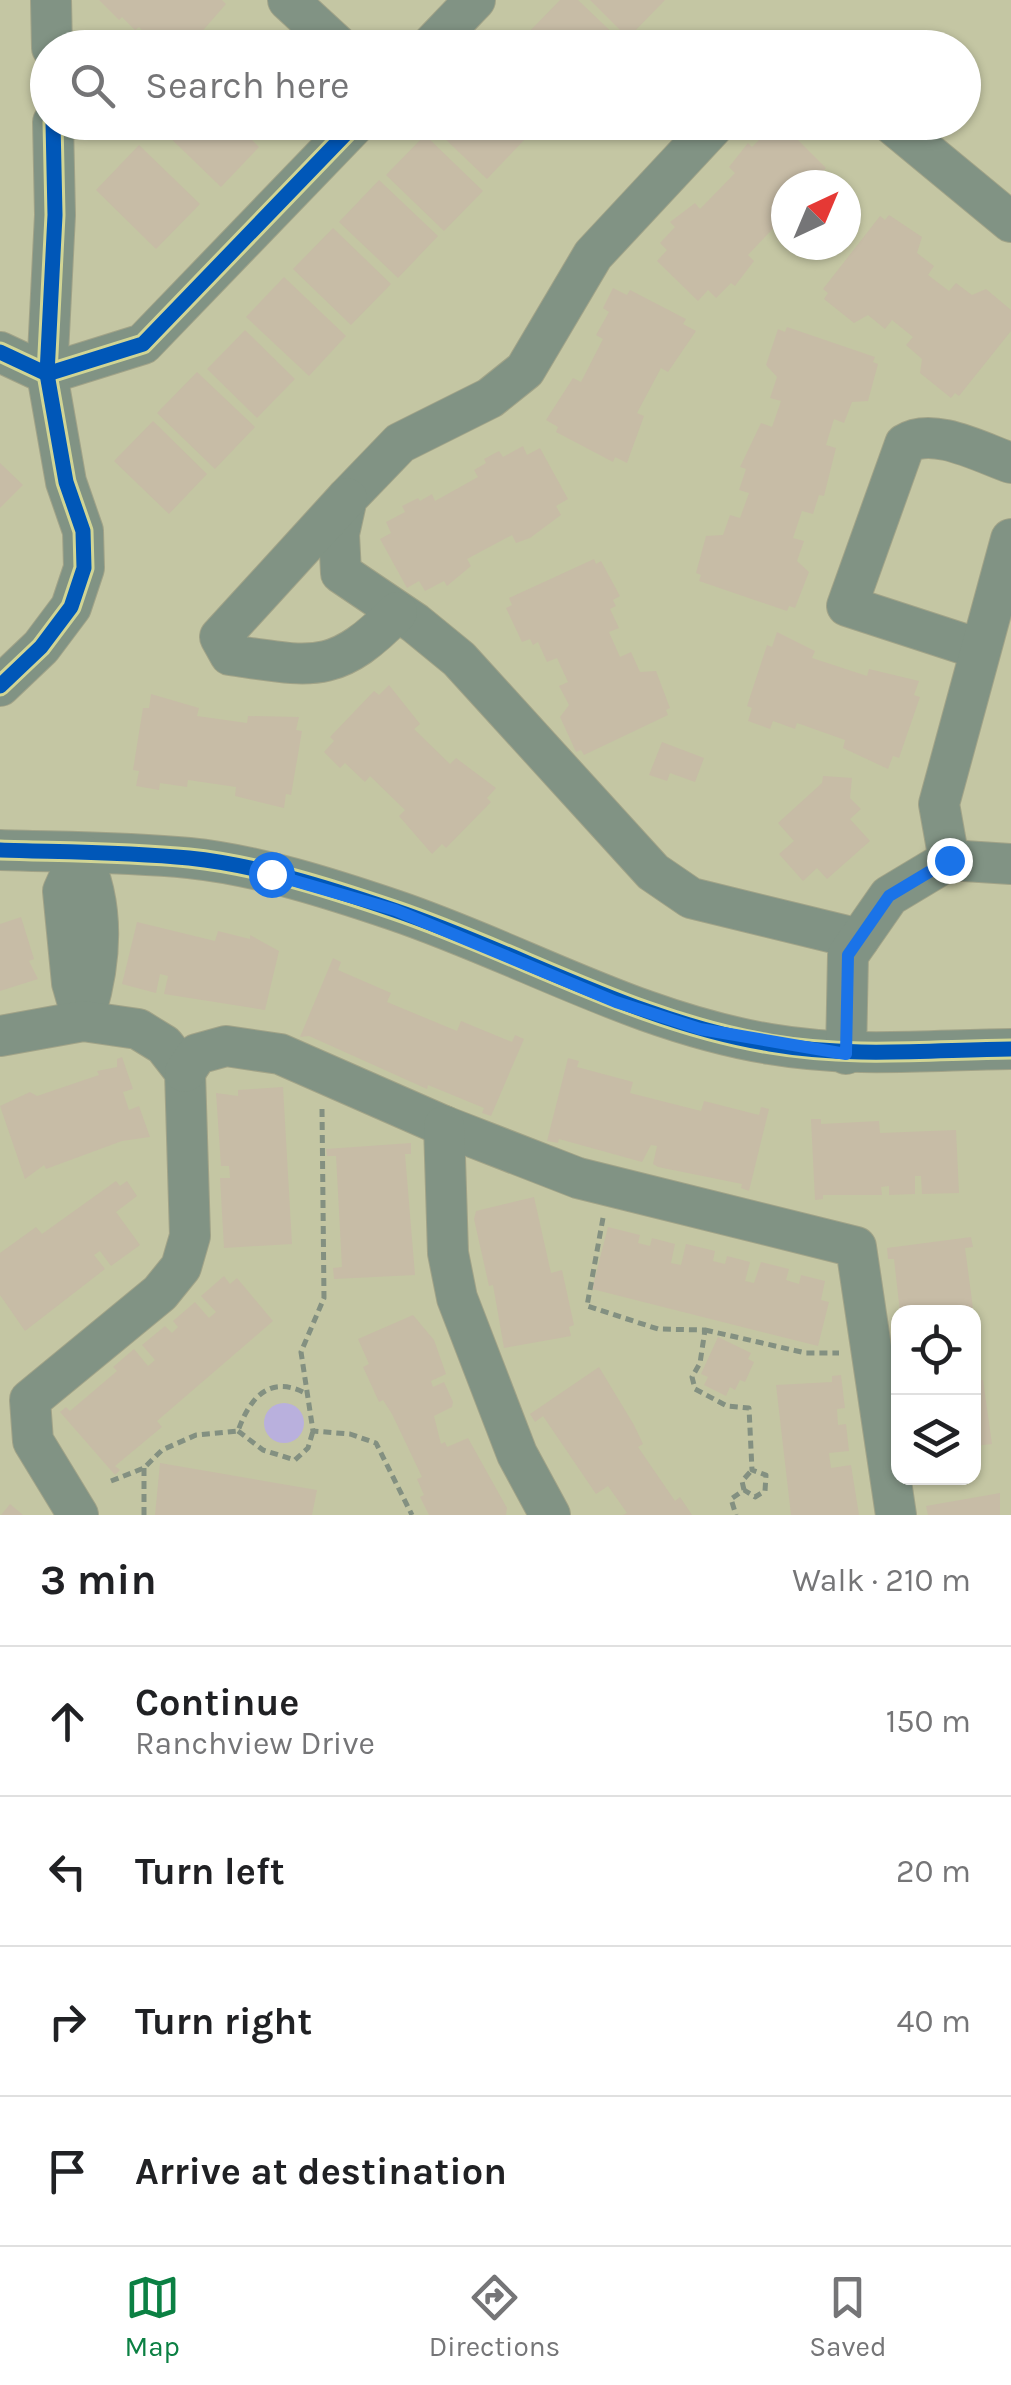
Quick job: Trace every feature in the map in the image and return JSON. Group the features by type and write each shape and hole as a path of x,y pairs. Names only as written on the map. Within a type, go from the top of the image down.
{"street":[{"path":"51,0 52,30"},
{"path":"288,0 320,30"},
{"path":"446,30 475,0"},
{"path":"0,686 41,646 71,607 84,568 83,532 66,482 47,374 55,215 54,140"},
{"path":"0,352 47,374 142,344 340,140"},
{"path":"397,612 363,647 309,666 230,655 220,637 400,443 490,398 525,370 592,254 700,140"},
{"path":"912,140 1011,222"},
{"path":"979,649 847,606 905,444 918,436 935,438 1011,463"},
{"path":"347,498 338,534 341,573 459,659 652,872 691,898 859,939"},
{"path":"949,860 939,804 1011,539"},
{"path":"0,850 193,858 271,874 395,910 616,1002 700,1029 846,1054 1011,1049"},
{"path":"80,853 96,885 98,978 83,1021"},
{"path":"846,1054 848,955 889,896 949,860 1011,864"},
{"path":"0,1036 83,1021 138,1029 164,1044 185,1072 190,1236 181,1267 160,1293 30,1400 33,1441 78,1515"},
{"path":"185,1072 197,1054 226,1046 280,1054 444,1126 608,1185 856,1247 896,1515"},
{"path":"444,1126 448,1253 457,1298 517,1454 550,1515"}],"path":[{"path":"111,1481 144,1468 162,1450 196,1435 238,1431 263,1450 295,1460 308,1448 314,1431 301,1352 324,1298 325,1208 319,1114 338,1080"},
{"path":"608,1185 586,1306 658,1330 705,1330 806,1353 870,1349"},
{"path":"705,1330 700,1363 692,1378 696,1388 728,1406 749,1408 752,1470 742,1480 744,1490 755,1498 765,1491 766,1476 752,1470"},
{"path":"238,1431 248,1402 270,1386 290,1385 308,1394"},
{"path":"314,1431 350,1434 376,1443 412,1515"},
{"path":"144,1468 144,1515"},
{"path":"736,1515 731,1499 744,1490"}],"shaded area":[{"path":"284,1403 298,1409 304,1423 298,1437 284,1443 270,1437 264,1423 270,1409"}],"building":[{"path":"99,0 222,0 226,4 203,30 139,27 135,30 122,17 119,20"},
{"path":"560,0 578,0 609,30 531,30"},
{"path":"590,0 665,0 636,30 620,30"},
{"path":"172,140 252,140 259,147 221,187"},
{"path":"420,140 430,140 483,191 444,231 386,175"},
{"path":"446,140 524,140 487,179"},
{"path":"759,140 798,140 826,168 771,170 771,231 748,255 754,261 735,286 731,283 716,298 708,290 698,301 657,261 667,250 660,243 675,227 670,222 695,203 700,209 735,173 729,167 748,143 752,147"},
{"path":"139,145 200,204 156,249 96,190"},
{"path":"379,180 438,236 398,278 339,222"},
{"path":"889,215 922,237 917,253 934,266 928,275 949,291 956,283 972,295 986,289 1011,310 1011,331 959,396 955,393 951,398 920,373 922,359 906,345 913,337 892,320 885,329 868,315 854,323 824,299 828,293 823,289 846,260 861,260 861,240 880,216 885,220"},
{"path":"333,228 391,284 351,325 293,269"},
{"path":"284,277 346,336 309,376 246,317"},
{"path":"613,288 627,295 630,290 686,319 683,324 696,331 668,372 661,368 637,413 644,416 627,463 615,457 613,462 556,432 558,427 546,420 573,378 581,382 603,339 596,335 609,312 603,308"},
{"path":"787,327 875,357 873,362 878,364 868,401 852,402 844,423 834,419 826,445 836,448 824,496 819,495 813,514 802,511 793,538 804,541 797,561 809,572 795,608 789,606 787,611 699,581 701,575 696,573 706,536 723,535 730,515 740,518 749,493 739,490 746,469 740,467 761,423 772,427 781,401 770,398 777,377 766,365 778,329 785,332"},
{"path":"245,330 295,379 257,418 207,369"},
{"path":"197,372 255,427 215,469 157,413"},
{"path":"153,421 207,474 169,514 114,461"},
{"path":"523,446 527,455 540,448 568,499 556,506 561,515 530,538 516,543 512,535 467,559 471,566 447,586 444,581 425,591 419,581 407,588 380,539 391,533 386,522 405,512 402,506 418,498 420,501 432,494 435,501 478,477 474,470 486,463 484,459 499,451 503,457"},
{"path":"0,463 23,485 0,508"},
{"path":"594,559 596,564 601,561 620,596 613,600 616,606 610,609 619,628 609,632 620,657 631,652 640,672 656,671 670,708 666,710 668,715 584,755 581,750 576,752 560,717 569,705 559,686 568,682 557,658 547,662 538,642 522,642 506,608 512,605 509,598"},
{"path":"777,632 815,651 812,658 867,676 869,669 919,681 914,695 920,697 899,758 893,756 888,769 843,748 845,740 797,723 795,729 773,721 770,729 748,721 752,708 747,706 767,645 772,647"},
{"path":"389,685 420,724 414,729 450,764 456,758 496,788 487,798 491,802 446,848 442,844 432,854 399,816 405,810 370,776 365,782 345,763 340,768 324,752 334,741 330,737 374,691 379,695"},
{"path":"151,694 199,708 197,716 247,723 248,716 299,717 296,730 302,731 291,795 286,794 284,808 235,796 236,787 188,780 187,787 160,783 159,790 136,786 139,771 133,770 143,708 149,708"},
{"path":"662,742 704,758 695,782 670,773 667,781 649,775"},
{"path":"823,776 852,778 850,798 861,809 850,819 870,841 827,879 817,868 803,881 779,854 794,841 778,823 822,783"},
{"path":"21,917 34,959 29,961 38,979 0,991 0,924"},
{"path":"137,922 215,941 218,931 250,939 250,935 279,951 265,1010 164,994 168,976 160,974 156,993 122,984"},
{"path":"333,958 341,962 338,970 391,993 387,1002 457,1031 461,1021 512,1042 515,1035 524,1039 491,1116 482,1113 484,1108 428,1085 427,1089 309,1036 300,1037"},
{"path":"122,1057 133,1089 123,1092 129,1110 139,1106 150,1137 122,1141 46,1169 44,1165 25,1179 0,1106 30,1092 37,1096 99,1075 97,1071 117,1067 117,1059"},
{"path":"568,1058 579,1061 577,1067 633,1082 630,1093 701,1111 704,1101 759,1115 761,1107 769,1109 749,1191 741,1188 742,1184 658,1167 653,1164 657,1146 651,1145 642,1162 559,1139 558,1143 547,1141"},
{"path":"283,1087 292,1244 224,1248 220,1178 230,1178 229,1166 221,1166 216,1093 238,1096 238,1090"},
{"path":"811,1119 821,1119 821,1124 879,1121 880,1133 956,1130 959,1193 922,1194 921,1176 915,1176 915,1194 889,1195 889,1186 881,1187 882,1195 823,1195 823,1199 815,1200"},
{"path":"411,1143 411,1154 405,1154 415,1275 334,1279 333,1268 342,1267 336,1156 327,1156 326,1149"},
{"path":"116,1181 120,1186 127,1181 137,1196 116,1212 140,1245 111,1266 100,1251 94,1255 105,1269 25,1331 0,1295 0,1253 36,1227 42,1234"},
{"path":"534,1197 551,1273 562,1270 574,1325 569,1327 571,1336 504,1348 493,1285 489,1286 474,1219 476,1211"},
{"path":"608,1227 640,1235 638,1243 650,1246 652,1238 675,1244 671,1263 681,1265 686,1244 715,1251 713,1261 725,1264 727,1256 750,1262 745,1281 754,1283 761,1262 789,1269 786,1280 799,1284 801,1275 825,1281 821,1300 829,1302 818,1346 592,1289"},
{"path":"971,1237 973,1247 965,1248 973,1305 899,1305 894,1259 888,1259 887,1248"},
{"path":"224,1276 230,1284 237,1278 273,1321 157,1421 162,1427 115,1466 120,1470 115,1475 60,1412 66,1407 70,1411 117,1371 113,1367 134,1349 148,1366 155,1360 142,1345 165,1326 172,1333 178,1327 173,1321 195,1302 209,1318 216,1312 201,1296"},
{"path":"413,1315 434,1340 446,1374 431,1381 433,1387 444,1382 453,1402 452,1407 434,1416 441,1444 445,1442 447,1447 468,1438 507,1508 506,1515 429,1515 420,1497 424,1495 417,1479 422,1477 392,1414 383,1400 379,1402 363,1367 369,1364 358,1339"},
{"path":"718,1337 751,1353 748,1359 754,1362 745,1382 740,1380 735,1390 730,1387 726,1396 704,1385 708,1377 701,1374"},
{"path":"599,1367 634,1425 643,1444 638,1447 675,1501 680,1497 692,1515 623,1515 627,1513 608,1486 596,1494 543,1416 535,1422 530,1414"},
{"path":"841,1375 845,1408 837,1409 838,1425 846,1424 849,1451 829,1453 831,1468 851,1465 859,1515 791,1515 776,1385 832,1382 832,1376"},
{"path":"981,1380 992,1444 981,1445 981,1395"},
{"path":"160,1463 317,1490 312,1515 155,1515"},
{"path":"1000,1493 1000,1515 928,1515 926,1506"},
{"path":"10,1504 23,1515 1,1515"}],"cycle path":[{"path":"0,686 41,647 71,607 84,568 83,531 66,482 47,374 55,215 53,140"},
{"path":"0,352 47,374 143,344 340,140"},
{"path":"0,850 165,856 267,872 441,927 673,1020 770,1044 860,1052 1011,1049"}],"route":[{"path":"271,874 395,910 616,1002 700,1029 769,1044 846,1054 848,955 889,896 949,860"}]}
